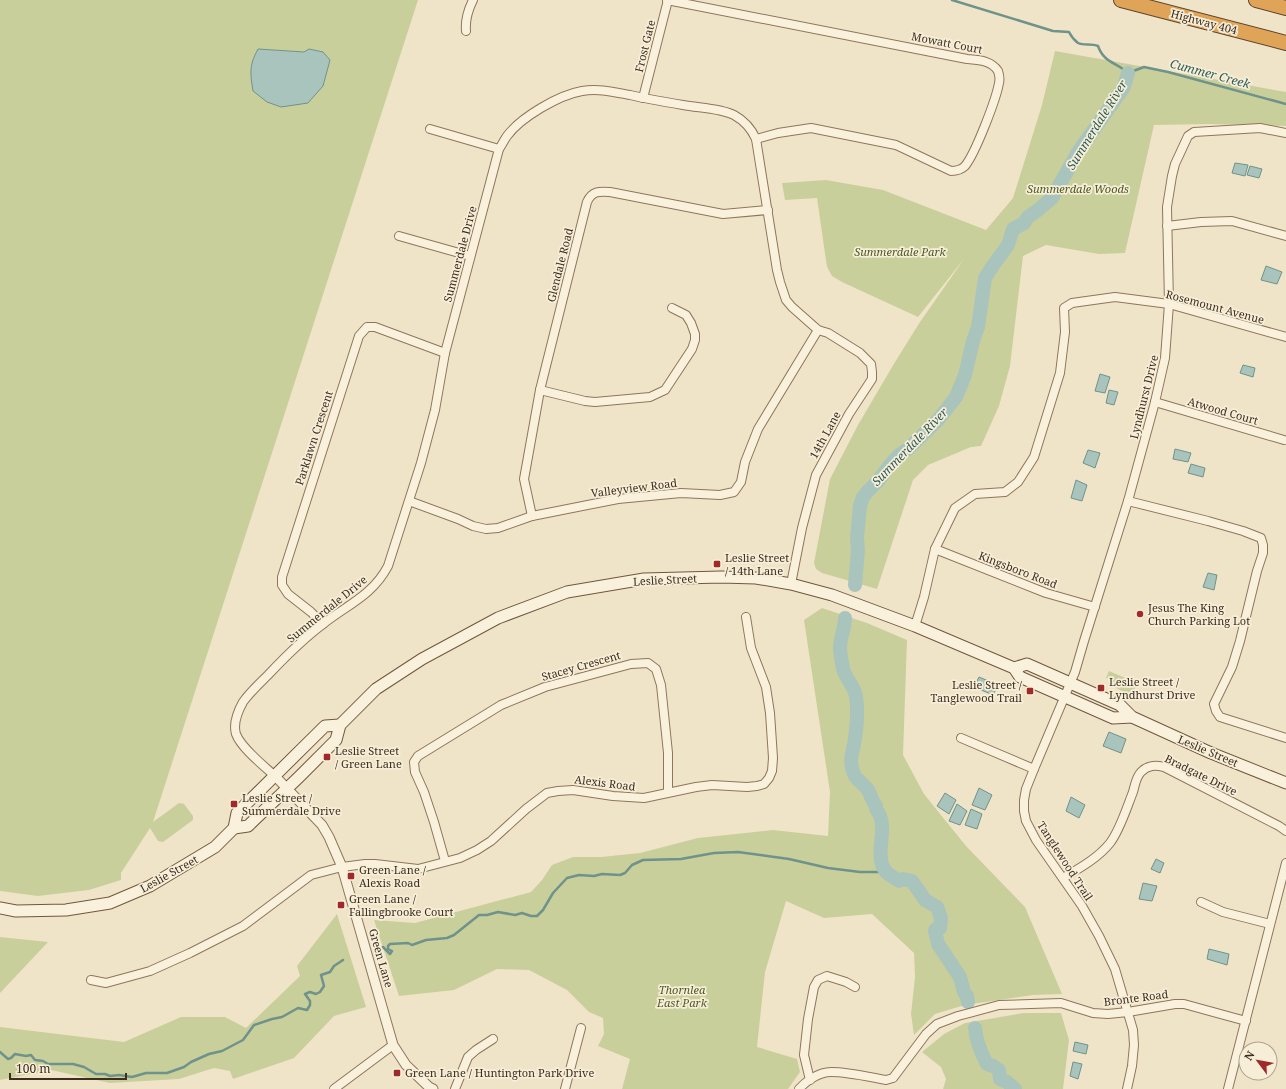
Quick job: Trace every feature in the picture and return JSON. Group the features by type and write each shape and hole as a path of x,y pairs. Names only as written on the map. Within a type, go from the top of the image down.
{"highway":[{"name":"Highway 404","path":"1122,0 1286,43"},
{"path":"1256,0 1286,8"}],"main road":[{"name":"Leslie Street","path":"234,828 248,826 287,789 336,740 340,725 376,689 422,659 498,618 567,592 644,579 756,578 791,584 832,595 915,626 1014,668 1020,677 1113,718 1132,717"},
{"name":"Leslie Street","path":"1014,668 1028,664 1120,706 1132,717 1211,753 1286,783"},
{"name":"Leslie Street","path":"0,908 16,911 66,910 110,903 150,886 215,847 234,828 237,813 325,726 340,725"}],"street":[{"path":"466,31 467,15 473,0"},
{"name":"Frost Gate","path":"643,98 667,0"},
{"name":"Mowatt Court","path":"667,0 967,59 979,60 994,66 999,72 1000,81 997,92 976,145 966,164 962,169 956,171 951,171 896,145 811,128 778,133 756,139"},
{"name":"Summerdale Drive","path":"275,776 243,745 237,735 235,726 239,710 251,693 287,656 323,624 372,589 382,578 388,566 421,463 435,410 446,354 470,256 499,149 508,135 525,120 547,105 563,97 582,91 614,91 643,98 720,111 733,115 744,122 752,130 756,139 777,270 786,300 801,316 818,330"},
{"name":"Lyndhurst Drive","path":"1064,697 1070,684 1128,501 1166,358 1169,304 1166,226 1167,207 1175,164 1188,136 1194,132 1260,128 1286,133"},
{"path":"430,129 499,149"},
{"name":"Glendale Road","path":"532,516 524,479 540,390 587,202 590,196 594,193 610,192 724,214 768,210"},
{"path":"1166,226 1214,221 1232,221 1286,236"},
{"path":"399,236 470,256"},
{"name":"Rosemount Avenue","path":"915,626 924,597 935,549 955,508 975,494 1005,492 1018,482 1034,457 1060,373 1065,332 1064,308 1072,303 1115,297 1169,304 1286,337"},
{"path":"540,390 595,402 650,397 665,390 692,349 695,340 695,334 686,315 672,308"},
{"name":"Parklawn Crescent","path":"323,624 312,612 288,594 282,585 282,577 359,336 367,327 375,327 446,354"},
{"name":"Valleyview Road","path":"409,501 481,529 498,528 532,516 618,499 681,493 720,495 734,492 740,482 748,454 763,418 818,330"},
{"name":"14th Lane","path":"791,584 802,528 816,475 848,414 872,379 871,364 867,359 828,333 818,330"},
{"name":"Atwood Court","path":"1155,402 1284,440"},
{"path":"1128,501 1208,521 1261,538 1263,553 1255,578 1240,641 1232,667 1214,704 1216,711 1220,716 1286,738"},
{"name":"Kingsboro Road","path":"935,549 1046,593 1095,607"},
{"name":"Alexis Road","path":"91,980 106,983 150,971 190,953 243,926 311,875 342,867 375,864 418,869 460,858 491,841 526,809 547,793 558,790 573,790 613,796 644,798 668,792 712,785 757,786 764,784 772,771 773,758 770,713 766,687 751,648 746,617"},
{"name":"Stacey Crescent","path":"445,861 424,792 415,772 414,762 418,756 501,705 545,687 630,664 648,663 652,665 656,669 661,685 668,753 668,792"},
{"name":"Tanglewood Trail","path":"1064,697 1026,789 1024,800 1026,821 1036,840 1082,906 1112,962 1128,1012"},
{"path":"961,738 1034,769"},
{"name":"Bradgate Drive","path":"1063,878 1095,858 1110,843 1124,816 1138,777 1147,767 1157,765 1164,767 1286,831"},
{"name":"Green Lane","path":"275,776 322,825 329,837 342,867 393,1045 406,1066 433,1089"},
{"path":"1228,1089 1286,863"},
{"path":"1201,902 1223,912 1270,924"},
{"path":"810,1080 804,1055 808,1019 814,987 818,980 827,976 846,982 855,988"},
{"name":"Bronte Road","path":"799,1089 806,1082 821,1074 830,1072 886,1080 893,1078 926,1034 937,1024 958,1016 999,1005 1061,1003 1093,1013 1108,1014 1184,1004 1246,1021"},
{"path":"1127,1089 1132,1066 1134,1045 1133,1030 1128,1012"},
{"path":"566,1089 581,1028"},
{"path":"455,1089 468,1057 492,1039"},
{"path":"334,1089 393,1045"}],"green space":[{"path":"0,0 418,0 153,822 179,803 184,804 193,816 193,820 163,842 158,841 150,828 121,873 121,880 89,890 38,896 0,891","holes":["258,49 304,52 253,59"]},
{"name":"Summerdale Woods","path":"1055,51 1286,92 1286,126 1210,124 1154,125 1125,253 1099,254 1046,245 1023,256 1010,366 999,406 981,446 971,447 928,465 913,480 877,589 822,573 816,569 814,563 830,479 858,425 895,362 920,322 964,259 918,317 832,276 827,267 817,198 785,200 782,183 826,180 883,190 986,230 1013,198 1042,105"},
{"name":"Thornlea East Park","path":"822,608 867,623 907,640 903,755 924,794 966,846 1025,907 1062,994 1033,995 965,1005 935,1014 914,1035 911,1014 915,977 914,953 872,914 824,918 786,901 765,972 757,1047 797,1059 800,1072 788,1089 622,1089 630,1059 598,1046 604,1034 603,1018 589,1012 567,990 529,970 497,969 454,990 399,996 374,920 415,923 531,892 542,880 552,865 573,857 601,857 640,853 698,838 773,830 828,836 830,792 804,620"},
{"path":"1109,671 1137,683 1132,694 1126,693 1108,684 1111,679 1106,678"},
{"path":"337,914 366,1007 334,1016 294,1058 233,1079 230,1071 214,1068 179,1079 110,1083 51,1070 0,1080 0,1027 124,1042 181,1017 225,1017 246,1028 300,976 297,966"},
{"path":"0,937 48,942 0,993"},
{"path":"1024,1013 1061,1013 1069,1040 1063,1089 943,1089 946,1079 941,1067 922,1052 944,1034 965,1023"}],"water":[{"path":"258,49 304,52 309,49 323,52 330,60 323,86 308,103 281,107 267,102 253,91 251,69"},
{"path":"1235,163 1248,165 1245,176 1232,173"},
{"path":"1250,166 1262,169 1259,178 1247,175"},
{"path":"1266,266 1282,272 1277,284 1261,280"},
{"path":"1243,365 1255,368 1253,377 1240,373"},
{"path":"1100,374 1110,377 1105,393 1095,391"},
{"path":"1109,390 1118,392 1114,405 1106,403"},
{"path":"1175,449 1191,453 1188,462 1173,459"},
{"path":"1088,450 1100,453 1095,468 1083,463"},
{"path":"1191,464 1205,468 1203,477 1188,473"},
{"path":"1076,480 1087,485 1082,501 1071,498"},
{"path":"1208,573 1217,575 1214,590 1203,587"},
{"path":"979,677 998,685 993,695 974,687"},
{"path":"1109,732 1126,739 1121,753 1103,746"},
{"path":"979,788 992,795 985,810 972,805"},
{"path":"945,793 956,800 949,814 937,806"},
{"path":"1071,797 1085,805 1079,818 1066,811"},
{"path":"957,804 967,811 960,825 949,821"},
{"path":"971,809 982,814 977,829 965,825"},
{"path":"1156,859 1164,863 1160,873 1151,869"},
{"path":"1143,883 1157,886 1152,901 1139,899"},
{"path":"1209,949 1229,954 1227,965 1207,959"},
{"path":"1075,1042 1088,1045 1086,1054 1073,1051"},
{"path":"1073,1062 1082,1064 1078,1079 1070,1076"}],"waterway":[{"name":"Cummer Creek","path":"952,0 1053,31 1069,32 1078,43 1098,46 1107,59 1128,73 1144,67 1168,72 1286,104"},
{"name":"Summerdale River","path":"855,585 858,550 857,538 860,506 863,497 899,455 908,449 938,420 956,397 965,375 978,327 985,278 1008,245 1013,229 1024,223 1028,217 1052,198 1078,152 1124,87 1128,73"},
{"path":"845,618 840,644 840,653 844,673 855,692 857,707 855,739 851,765 855,776 868,790 880,816 882,824 882,865 886,872 899,881 903,879 912,881 925,900 937,907 941,918 940,928 936,929 935,931 938,944 960,977 968,1002"},
{"path":"383,947 390,954 392,951 388,949 390,944 408,943 412,945 426,940 447,938 454,935 479,915 487,915 498,912 515,915 522,913 537,916 543,910 553,893 567,878 579,875 620,875 625,873 632,865 643,860 681,859 714,853 738,852 789,859 828,868 860,872 886,872"},
{"path":"0,1052 8,1059 15,1054 26,1056 31,1055 35,1060 43,1061 48,1064 73,1064 84,1067 96,1074 105,1074 110,1076 119,1075 132,1077 146,1073 167,1073 184,1067 191,1062 209,1054 222,1051 243,1040 254,1025 282,1017 298,1008 307,1010 310,1005 310,1001 305,994 310,992 316,994 320,992 324,986 321,975 330,972 334,966 343,960"},
{"path":"975,1028 976,1037 987,1064 999,1070 1000,1079 1007,1082 1015,1089"}],"place":[{"name":"Leslie Street / 14th Lane","path":"717,564"},
{"name":"Jesus The King Church Parking Lot","path":"1140,614"},
{"name":"Leslie Street / Lyndhurst Drive","path":"1101,688"},
{"name":"Leslie Street / Tanglewood Trail","path":"1030,691"},
{"name":"Leslie Street / Green Lane","path":"327,757"},
{"name":"Leslie Street / Summerdale Drive","path":"234,804"},
{"name":"Green Lane / Alexis Road","path":"351,876"},
{"name":"Green Lane / Fallingbrooke Court","path":"341,905"},
{"name":"Green Lane / Huntington Park Drive","path":"397,1073"}],"park label":[{"name":"Summerdale Park","path":"900,252"}]}
